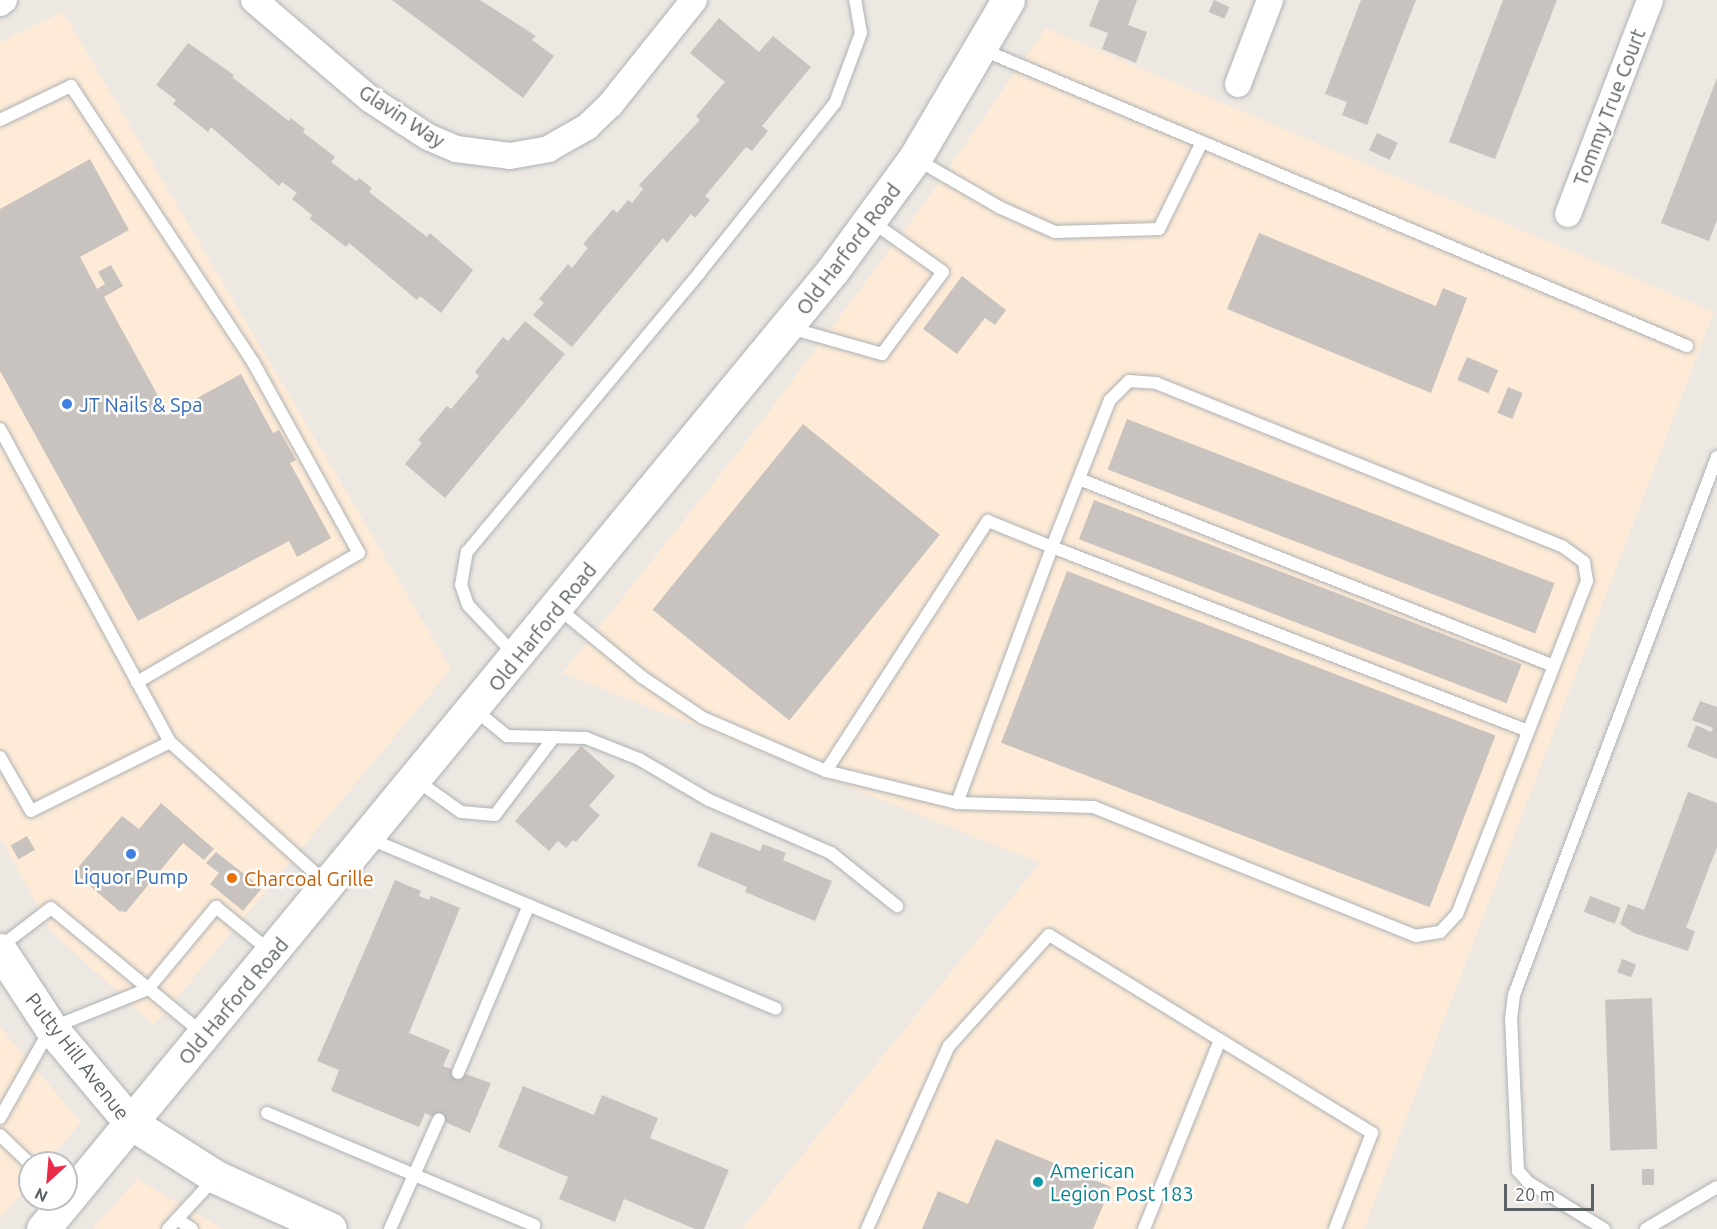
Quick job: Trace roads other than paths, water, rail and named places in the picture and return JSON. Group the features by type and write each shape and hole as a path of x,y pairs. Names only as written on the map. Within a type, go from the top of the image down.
{"street":[{"path":"0,3 4,0"},
{"name":"Glavin Way","path":"254,0 370,99 428,137 456,150 510,156 548,149 587,127 610,105 694,0"},
{"name":"Old Harford Road","path":"78,1186 329,886 788,327 870,221 915,158 1008,0"},
{"path":"1238,84 1270,0"},
{"name":"Tommy True Court","path":"1568,214 1650,0"},
{"name":"Putty Hill Avenue","path":"0,949 51,1028 131,1123 216,1177 312,1226"},
{"name":"Old Harford Road","path":"43,1229 57,1211"}],"lane":[{"path":"517,657 468,605 461,585 467,552 700,272 835,103 861,33 855,0"},
{"path":"981,49 1687,346"},
{"path":"0,120 71,86 253,362 359,553 137,682"},
{"path":"915,158 1001,208 1055,232 1159,229 1202,142"},
{"path":"788,327 882,354 943,272 870,221"},
{"path":"558,608 642,677 703,718 826,771 957,803 1094,807 1416,936 1440,932 1457,914 1587,582 1584,562 1562,546 1156,383 1129,381 1110,400 1052,547 957,803"},
{"path":"0,429 170,742 329,886"},
{"path":"1604,1229 1528,1182 1518,1171 1511,1019 1514,995 1717,457"},
{"path":"1079,479 1554,666"},
{"path":"826,771 988,521 1528,731"},
{"path":"474,709 507,736 586,738 639,759 709,800 831,853 897,906"},
{"path":"416,780 461,812 495,815 554,737"},
{"path":"0,757 31,811 170,742"},
{"path":"368,838 776,1009"},
{"path":"459,1073 529,905"},
{"path":"0,1118 51,1028 148,989 216,907 272,954"},
{"path":"0,949 51,908 204,1035"},
{"path":"867,1229 949,1046 1049,935 1372,1133 1335,1229"},
{"path":"1144,1229 1221,1040"},
{"path":"267,1113 534,1226"},
{"path":"390,1229 439,1119"},
{"path":"0,1135 18,1152"},
{"path":"192,1229 173,1224 216,1177"},
{"path":"1646,1229 1717,1187"}],"place":[{"name":"JT Nails & Spa","path":"67,404"},
{"name":"Liquor Pump","path":"131,854"},
{"name":"Charcoal Grille","path":"232,878"},
{"name":"American Legion Post 183","path":"1038,1182"}]}
